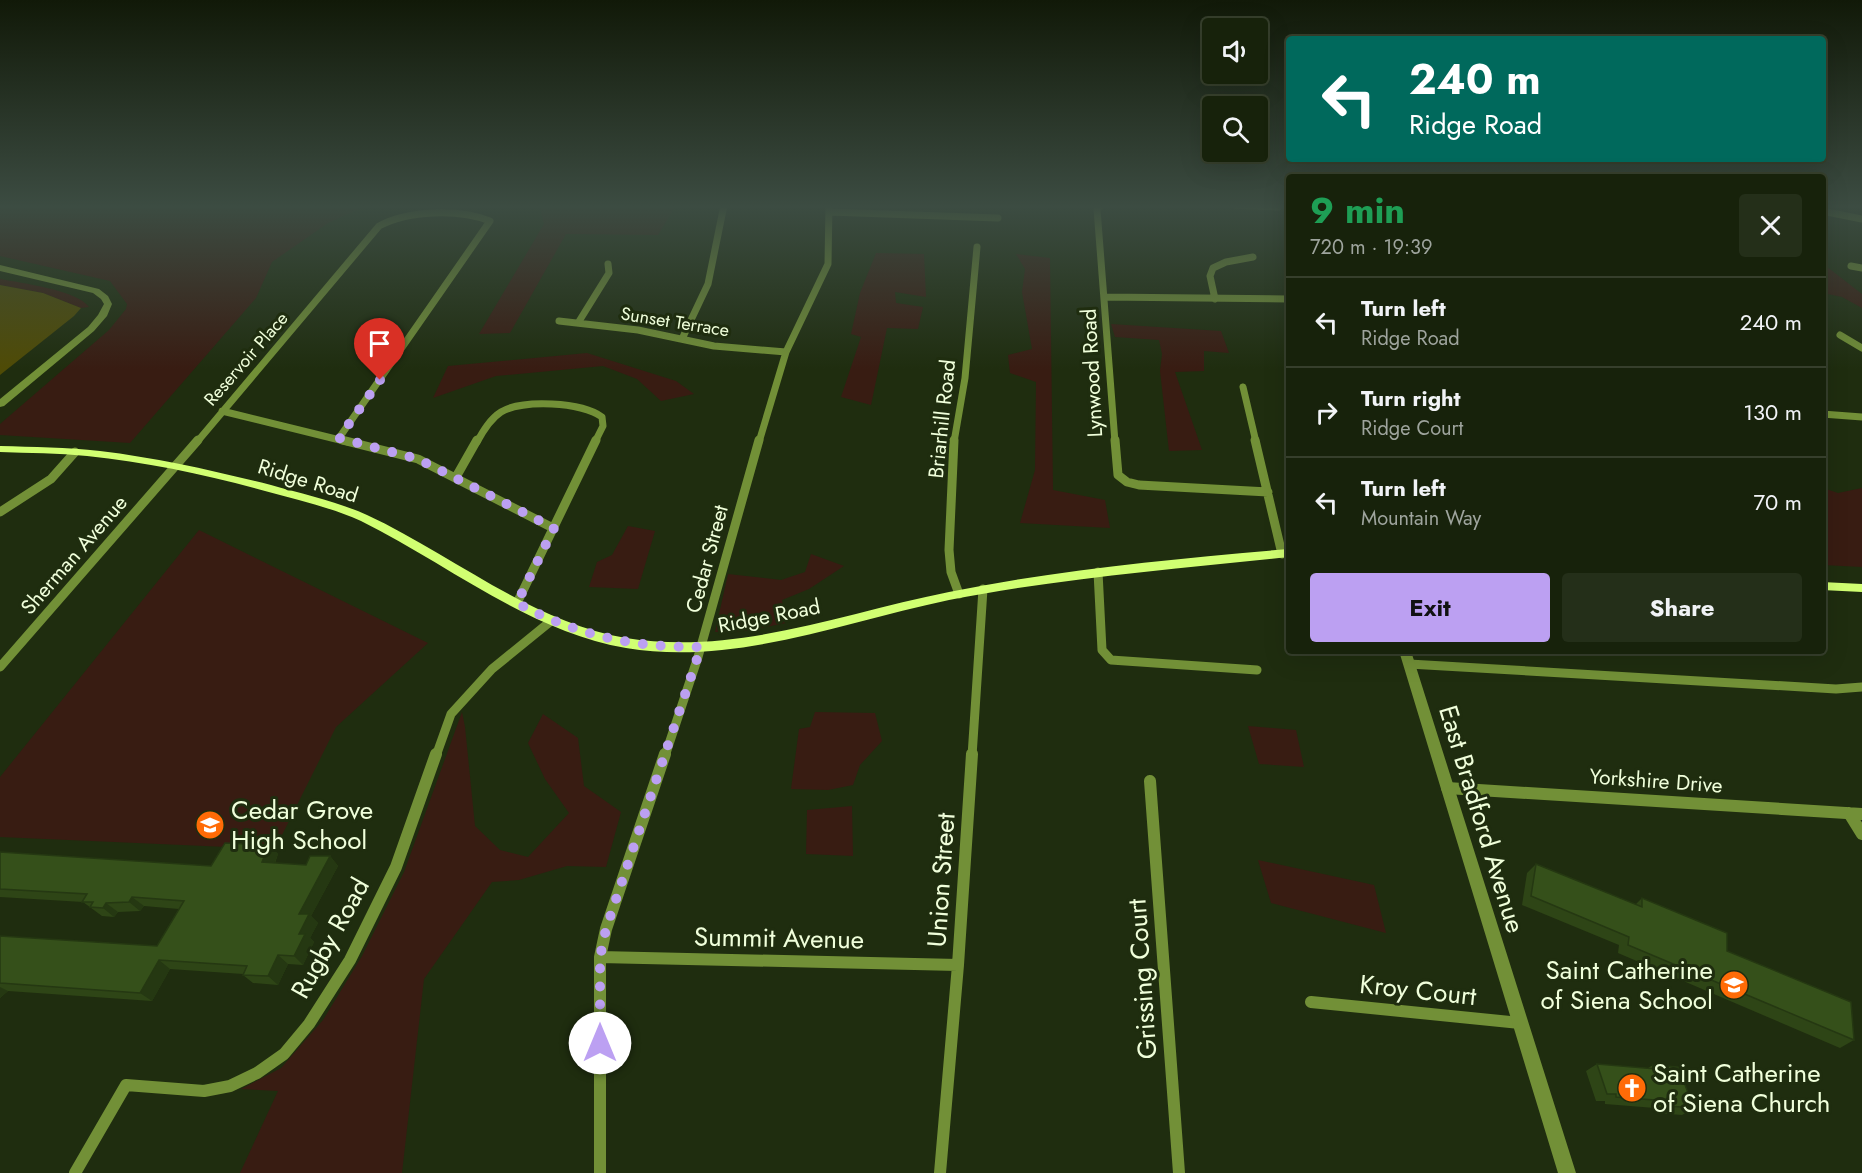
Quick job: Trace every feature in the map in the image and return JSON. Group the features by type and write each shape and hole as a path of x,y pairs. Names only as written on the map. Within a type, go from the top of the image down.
{"main road":[{"name":"Ridge Road","path":"0,449 75,452 175,467 241,481 349,512 551,621 582,632 630,643 701,647 740,644 780,637 983,589 1098,572 1285,554"},
{"path":"1826,586 1862,588"}],"street":[{"name":"Reservoir Place","path":"175,467 350,260"},
{"name":"Reservoir Place","path":"339,438 465,260"},
{"path":"682,339 708,284 713,260"},
{"name":"Cedar Street","path":"600,1173 600,957 606,929 701,647 735,521 786,352 828,260"},
{"name":"Briarhill Road","path":"959,594 951,572 949,550 954,430 965,378 976,260"},
{"path":"1101,260 1104,297"},
{"path":"1215,299 1210,276 1211,270 1221,263 1238,260"},
{"path":"578,323 609,273 608,264"},
{"path":"1851,266 1862,268"},
{"path":"0,268 96,291 105,297 108,304 91,329 0,404"},
{"name":"Lynwood Road","path":"1268,492 1139,485 1120,478 1116,469 1104,297 1286,299"},
{"name":"Sunset Terrace","path":"559,321 638,330 714,346 786,352"},
{"path":"1840,334 1862,348"},
{"path":"1244,387 1285,554"},
{"path":"456,477 493,418 505,410 525,405 594,411 602,417 603,426 517,603"},
{"path":"222,411 418,459 554,528"},
{"path":"1826,414 1862,417"},
{"path":"0,512 57,474 75,452"},
{"name":"Sherman Avenue","path":"0,667 175,467"},
{"path":"1098,572 1102,650 1111,660 1257,670"},
{"name":"Union Street","path":"939,1173 958,965 983,589"},
{"name":"Rugby Road","path":"75,1173 126,1085 204,1091 224,1087 257,1073 284,1054 295,1042 337,982 396,867 451,714 492,669 551,621"},
{"path":"1407,657 1836,689 1862,687"},
{"name":"East Bradford Avenue","path":"1407,657 1567,1173"},
{"name":"Grissing Court","path":"1150,781 1179,1173"},
{"name":"Yorkshire Drive","path":"1447,788 1862,814"},
{"path":"1849,813 1862,834"},
{"name":"Summit Avenue","path":"600,957 958,965"},
{"name":"Kroy Court","path":"1311,1002 1520,1023"}],"shaded area":[{"path":"16,260 275,260 272,262 256,298 130,443 0,435 0,424 109,330 126,309 127,304 110,281"},
{"path":"523,260 551,260 510,333 479,334"},
{"path":"873,260 924,260 926,297 895,292 896,303 923,307 918,329 887,328 871,405 841,397 861,337 851,334 860,293"},
{"path":"1019,260 1050,260 1053,490 1105,500 1110,528 1020,523 1035,470 1036,382 1010,373 1008,355 1032,349 1022,292 1025,269"},
{"path":"1826,266 1862,294 1862,308 1842,297 1826,294"},
{"path":"0,279 61,292 83,301 89,307 81,308 43,293 0,285"},
{"path":"0,285 43,293 81,308 0,375"},
{"path":"1111,324 1221,331 1229,353 1204,351 1204,371 1175,372 1202,450 1169,451 1159,340 1115,337"},
{"path":"587,353 676,381 694,394 661,401 637,379 603,366 496,376 433,398 448,366"},
{"path":"1862,488 1862,567 1826,565 1826,489 1838,493"},
{"path":"628,526 655,531 638,589 589,587 597,562 612,555"},
{"path":"199,530 428,643 336,727 275,849 0,837 0,777"},
{"path":"811,554 844,566 809,589 782,600 786,623 745,631 715,632 728,574 781,580 805,572"},
{"path":"462,712 475,826 500,850 528,857 569,813 545,779 528,743 543,714 578,738 584,786 621,812 606,867 567,866 519,880 492,882 424,979 402,1173 240,1173 278,1091 241,1089 281,1068 323,1020 362,956 404,872"},
{"path":"815,712 875,713 882,741 860,765 853,785 828,790 791,789 799,729 810,727"},
{"path":"1248,726 1296,730 1304,767 1259,764"},
{"path":"852,806 853,856 806,854 807,810"},
{"path":"1258,860 1374,885 1386,933 1271,903"}],"building":[{"name":"Cedar Grove High School","path":"225,843 269,845 262,862 306,865 310,856 330,856 299,914 309,914 299,934 305,934 294,956 278,955 268,976 243,975 247,966 159,960 140,993 0,983 0,936 157,946 184,901 132,897 129,902 106,903 103,908 90,907 93,902 82,902 87,894 0,889 0,852 211,866"},
{"name":"Saint Catherine of Siena School","path":"1536,864 1642,907 1642,898 1727,933 1727,951 1851,1002 1854,1040 1628,945 1629,937 1531,896"},
{"path":"1597,1064 1655,1069 1653,1065 1678,1067 1694,1108 1668,1106 1667,1101 1616,1097 1616,1094 1607,1094"}],"place":[{"name":"Cedar Grove High School","path":"210,825"},
{"name":"Saint Catherine of Siena School","path":"1734,985"},
{"name":"Saint Catherine of Siena Church","path":"1632,1088"}],"route":[{"path":"380,380 339,438 418,459 554,528 517,603 551,621 597,637 647,646 701,647 606,929 600,957 600,1043"}]}
